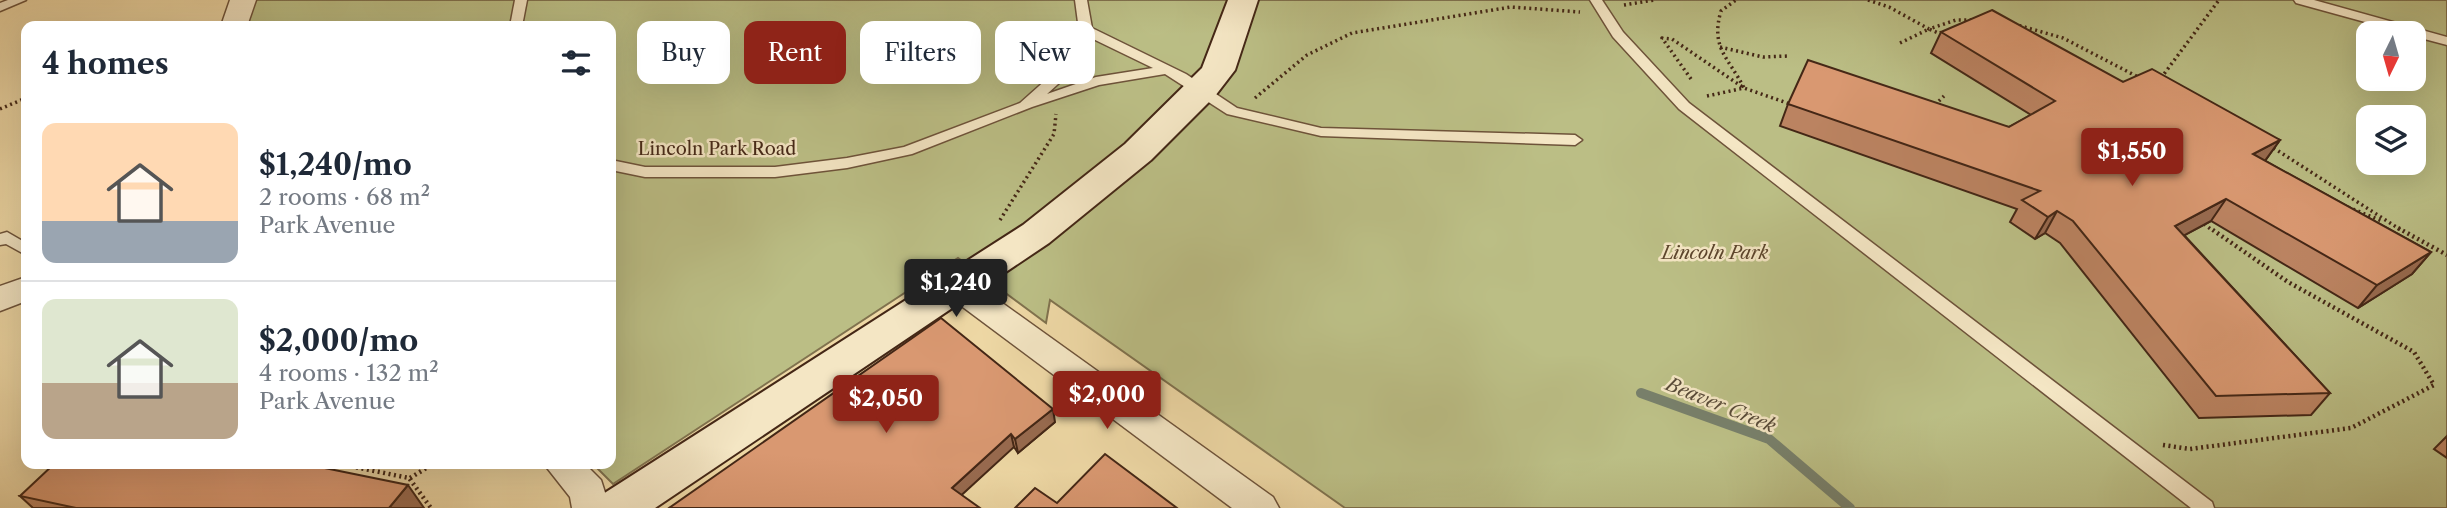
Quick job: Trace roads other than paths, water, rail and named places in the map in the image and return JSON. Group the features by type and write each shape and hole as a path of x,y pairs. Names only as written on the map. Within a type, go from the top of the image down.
{"street":[{"path":"236,21 243,0"},
{"path":"618,508 1036,234 1138,152 1203,89 1218,70 1243,0"},
{"path":"955,285 1260,508"},
{"path":"0,299 21,290"},
{"path":"567,469 588,491 591,508"}],"lane":[{"path":"0,7 20,0"},
{"path":"517,21 521,0"},
{"path":"1081,0 1084,21"},
{"path":"2300,0 2447,41"},
{"path":"1592,6 1684,106 2205,508"},
{"path":"1095,35 1203,89 1232,111 1321,132 1576,140"},
{"name":"Lincoln Park Road","path":"616,166 645,172 775,172 847,163 907,151 1096,81 1163,71"},
{"name":"Lincoln Park Road","path":"1025,106 1050,84"},
{"path":"3,238 21,247"}],"waterway":[{"name":"Beaver Creek","path":"1641,393 1769,439 1850,508"}],"park label":[{"name":"Lincoln Park","path":"1715,253"}]}
